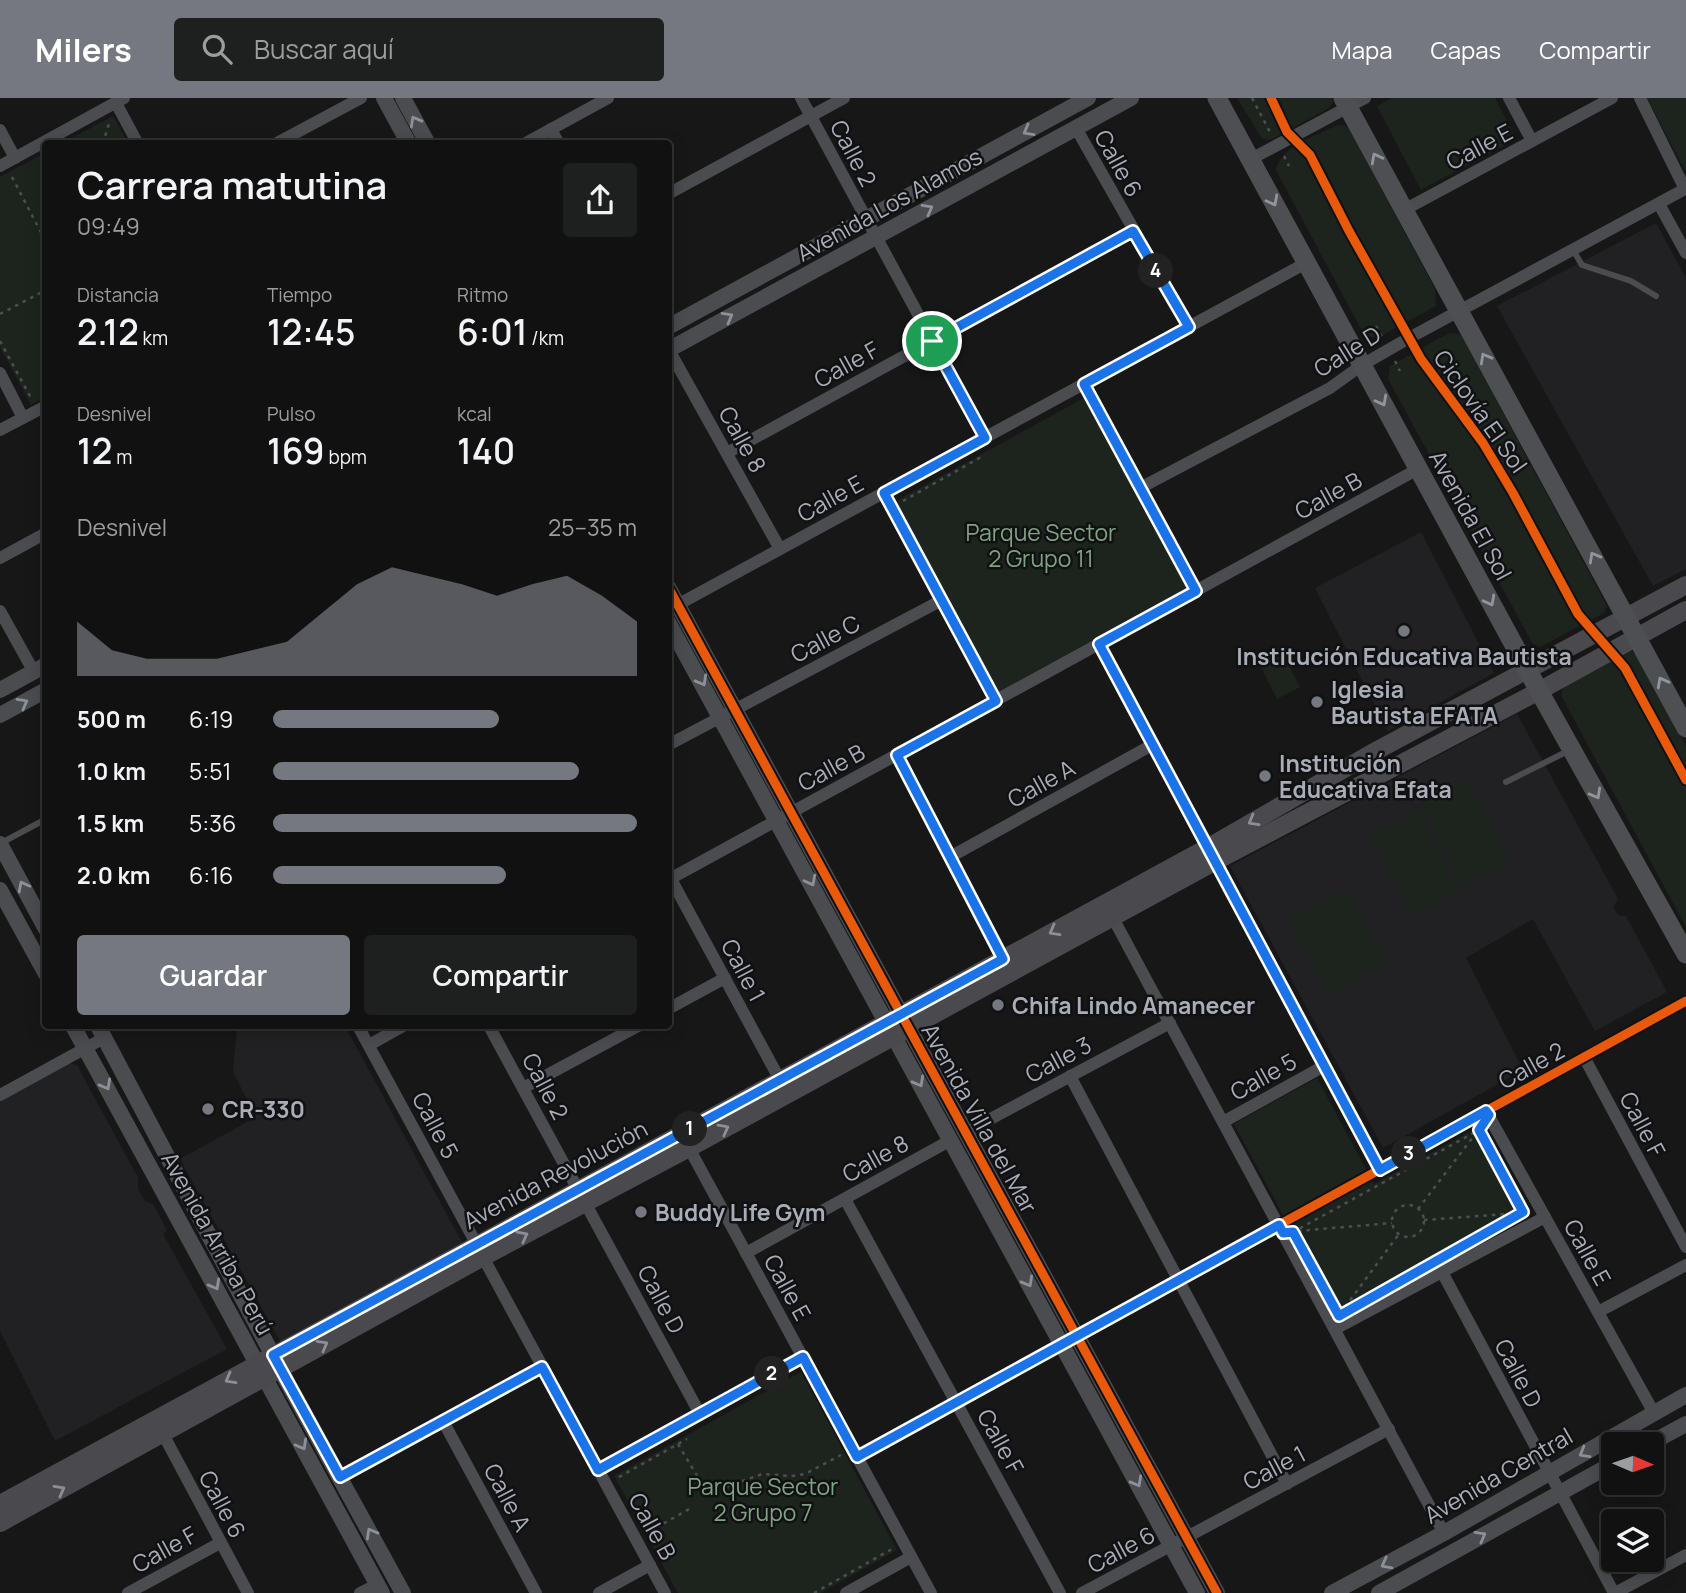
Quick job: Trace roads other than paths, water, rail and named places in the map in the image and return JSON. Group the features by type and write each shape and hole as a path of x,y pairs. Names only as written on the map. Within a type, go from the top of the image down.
{"main road":[{"name":"Avenida El Sol","path":"1217,98 1571,750 1686,954"},
{"path":"1352,101 1404,211 1686,728"},
{"name":"Avenida Revolución","path":"0,1504 269,1367 582,1196 780,1080 898,1025 1113,918 1372,754 1686,585"},
{"name":"Avenida Revolución","path":"582,1196 689,1148 898,1025 1003,959 1539,691 1686,610"},
{"name":"Avenida Revolución","path":"0,1523 163,1434 269,1367"}],"street":[{"path":"282,140 361,98"},
{"path":"384,98 407,140"},
{"path":"403,98 426,140"},
{"path":"531,140 608,98"},
{"name":"Calle 2","path":"801,98 985,438"},
{"path":"672,192 844,98"},
{"name":"Avenida Los Alamos","path":"672,348 871,228 1067,103 1088,98"},
{"name":"Avenida Los Alamos","path":"672,325 1076,128 1131,98"},
{"path":"1509,98 1532,141"},
{"name":"Calle E","path":"1404,211 1612,98"},
{"path":"1640,98 1685,188"},
{"path":"48,140 120,100 136,140"},
{"path":"1251,159 1352,101"},
{"name":"Calle 6","path":"1076,128 1189,327"},
{"path":"551,129 557,140"},
{"path":"0,130 15,158"},
{"path":"5,170 15,158 42,143"},
{"name":"Calle D","path":"1140,488 1330,388 1362,365 1685,188"},
{"path":"1659,204 1686,253"},
{"name":"Calle F","path":"727,453 1133,231"},
{"name":"Calle E","path":"673,608 1306,263"},
{"name":"Calle 8","path":"672,355 780,550"},
{"path":"0,373 23,418"},
{"path":"1084,384 1196,591"},
{"path":"0,430 23,418 42,401"},
{"name":"Calle B","path":"672,878 1418,469"},
{"path":"884,493 996,701"},
{"path":"0,558 42,535"},
{"name":"Calle C","path":"729,713 942,600"},
{"name":"Avenida Villa del Mar","path":"673,608 959,1136 1077,1336 1179,1541 1198,1593"},
{"path":"0,611 40,668 0,690"},
{"name":"Avenida Villa del Mar","path":"672,628 729,713"},
{"path":"1099,644 1380,1170"},
{"path":"0,715 42,692"},
{"path":"672,743 729,713"},
{"name":"Calle A","path":"950,857 1153,745"},
{"path":"897,755 1003,959"},
{"path":"0,844 42,922"},
{"name":"Calle 1","path":"672,883 780,1080"},
{"path":"0,890 42,967"},
{"path":"1113,918 1223,1122 1285,1230 1444,1533"},
{"path":"672,1007 725,978"},
{"name":"Calle 2","path":"857,1457 1178,1280 1285,1230 1380,1170 1686,1001"},
{"name":"Calle 3","path":"959,1136 1170,1023"},
{"name":"Avenida Arriba Perú","path":"75,1029 269,1367 340,1477 403,1593"},
{"name":"Calle 5","path":"360,1029 480,1251"},
{"path":"369,1045 398,1029"},
{"name":"Calle 2","path":"491,1029 582,1196"},
{"path":"523,1088 632,1029"},
{"path":"0,1095 85,1047 101,1032"},
{"name":"Avenida Arriba Perú","path":"101,1032 380,1588"},
{"name":"Calle F","path":"1584,1057 1686,1247"},
{"name":"Calle 5","path":"1223,1122 1324,1066"},
{"path":"1070,1076 1287,1484"},
{"name":"Calle E","path":"1487,1113 1654,1413"},
{"name":"Calle 8","path":"746,1253 959,1136"},
{"name":"Avenida Villa del Mar","path":"959,1136 1062,1344 1179,1541 1217,1593"},
{"name":"Calle E","path":"689,1148 931,1593"},
{"name":"Calle D","path":"582,1196 700,1414"},
{"name":"Calle F","path":"845,1199 1060,1593"},
{"path":"1335,1329 1545,1217"},
{"name":"Calle B","path":"480,1251 665,1593"},
{"path":"1598,1312 1686,1265"},
{"name":"Calle D","path":"1442,1272 1548,1474 1615,1593"},
{"path":"598,1470 803,1357"},
{"path":"340,1477 542,1367"},
{"name":"Avenida Central","path":"1332,1593 1444,1533 1686,1395"},
{"name":"Calle A","path":"443,1421 536,1593"},
{"path":"1664,1436 1686,1424"},
{"name":"Calle 1","path":"1179,1541 1389,1430"},
{"name":"Calle 6","path":"163,1434 247,1593"},
{"name":"Avenida Central","path":"1379,1593 1601,1470"},
{"name":"Calle 6","path":"1082,1593 1179,1541"},
{"name":"Calle F","path":"128,1593 220,1542"},
{"path":"1615,1593 1686,1555"},
{"path":"846,1593 911,1557"},
{"path":"599,1593 650,1565"},
{"path":"360,1593 380,1588"}],"lane":[{"path":"1573,250 1582,265 1631,281 1656,296"},
{"path":"1506,782 1571,750"},
{"path":"0,844 42,821"}],"place":[{"name":"Institución Educativa Bautista","path":"1404,631"},
{"name":"Iglesia Bautista EFATA","path":"1317,702"},
{"name":"Institución Educativa Efata","path":"1265,776"},
{"name":"Chifa Lindo Amanecer","path":"998,1005"},
{"name":"CR-330","path":"208,1109"},
{"name":"Buddy Life Gym","path":"641,1212"}],"park label":[{"name":"Parque Sector 2 Grupo 11","path":"1041,545"},
{"name":"Parque Sector 2 Grupo 7","path":"763,1499"}]}
